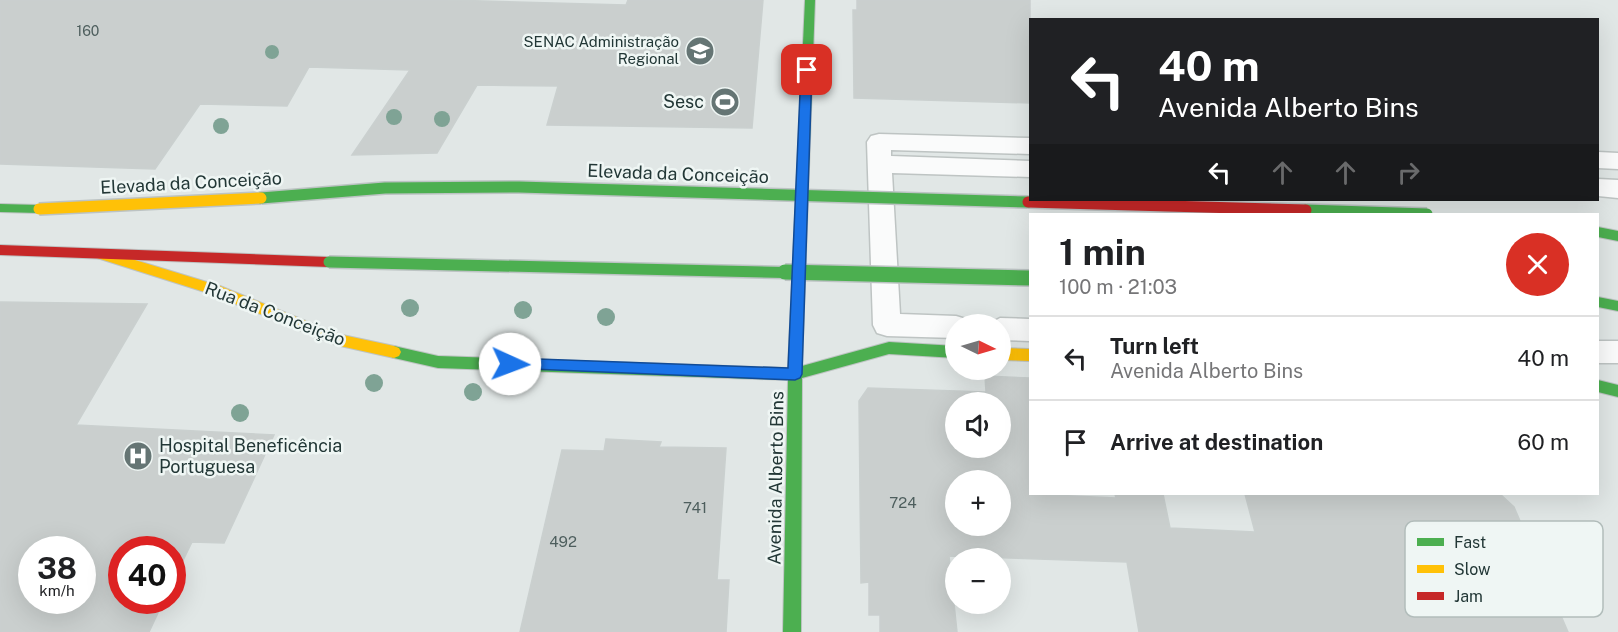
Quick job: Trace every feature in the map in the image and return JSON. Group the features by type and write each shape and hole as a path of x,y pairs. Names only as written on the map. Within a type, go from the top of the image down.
{"main road":[{"name":"Avenida Alberto Bins","path":"792,632 795,374 810,0"},
{"name":"Elevada da Conceição","path":"0,208 39,209 203,202 385,188 519,187 1393,213"},
{"path":"1599,232 1618,236"},
{"path":"0,250 329,262 1029,278"},
{"name":"Rua da Conceição","path":"98,254 215,290 336,339 438,362 795,374 889,348 945,351"},
{"path":"1599,302 1618,306"},
{"path":"1011,354 1029,355"},
{"path":"1599,386 1618,391"}],"lane":[{"path":"879,153 1029,146"},
{"path":"879,153 1029,169"},
{"path":"879,153 887,325 945,327"},
{"path":"1599,160 1618,161"},
{"path":"1599,188 1618,189"},
{"path":"1011,329 1029,330"},
{"path":"1599,352 1618,352"}],"building":[{"path":"0,0 448,0 626,5 628,0 763,0 752,128 547,125 558,86 477,85 437,153 352,155 410,70 309,67 287,106 200,104 155,169 0,164"},
{"path":"857,0 1030,0 1029,103 854,98 853,10 857,10"},
{"path":"0,302 147,304 76,425 274,435 224,543 192,542 186,554 186,536 108,536 108,614 157,614 149,632 0,632"},
{"path":"1029,378 1029,495 1116,498 1115,495 1163,495 1170,528 1255,532 1245,495 1501,495 1514,507 1520,521 1405,521 1405,617 1562,617 1568,632 1139,632 1127,562 1011,558 1011,548 945,548 945,614 955,614 957,632 880,632 880,615 869,615 869,582 861,583 859,401 868,388 986,392 985,380"},
{"path":"606,439 661,442 659,447 726,448 717,580 729,580 726,632 520,632 562,450 604,451"}],"traffic: fast":[{"path":"792,632 795,374 810,0"},
{"path":"261,198 385,188 519,187 1028,202"},
{"path":"0,208 39,209"},
{"path":"1306,210 1397,213"},
{"path":"1599,232 1618,236"},
{"path":"329,262 1029,278"},
{"path":"1599,302 1618,306"},
{"path":"394,352 438,362 795,374 889,348 945,351"},
{"path":"1599,386 1618,391"}],"traffic: slow":[{"path":"39,209 261,198"},
{"path":"99,254 215,290 336,339 394,352"},
{"path":"1011,354 1029,355"}],"traffic: jam":[{"path":"1028,202 1306,210"},
{"path":"0,250 329,262"}],"place":[{"name":"SENAC Administração Regional","path":"700,51"},
{"name":"Sesc","path":"725,102"},
{"name":"Hospital Beneficência Portuguesa","path":"138,456"}],"route":[{"path":"510,364 795,374 807,70"}]}
